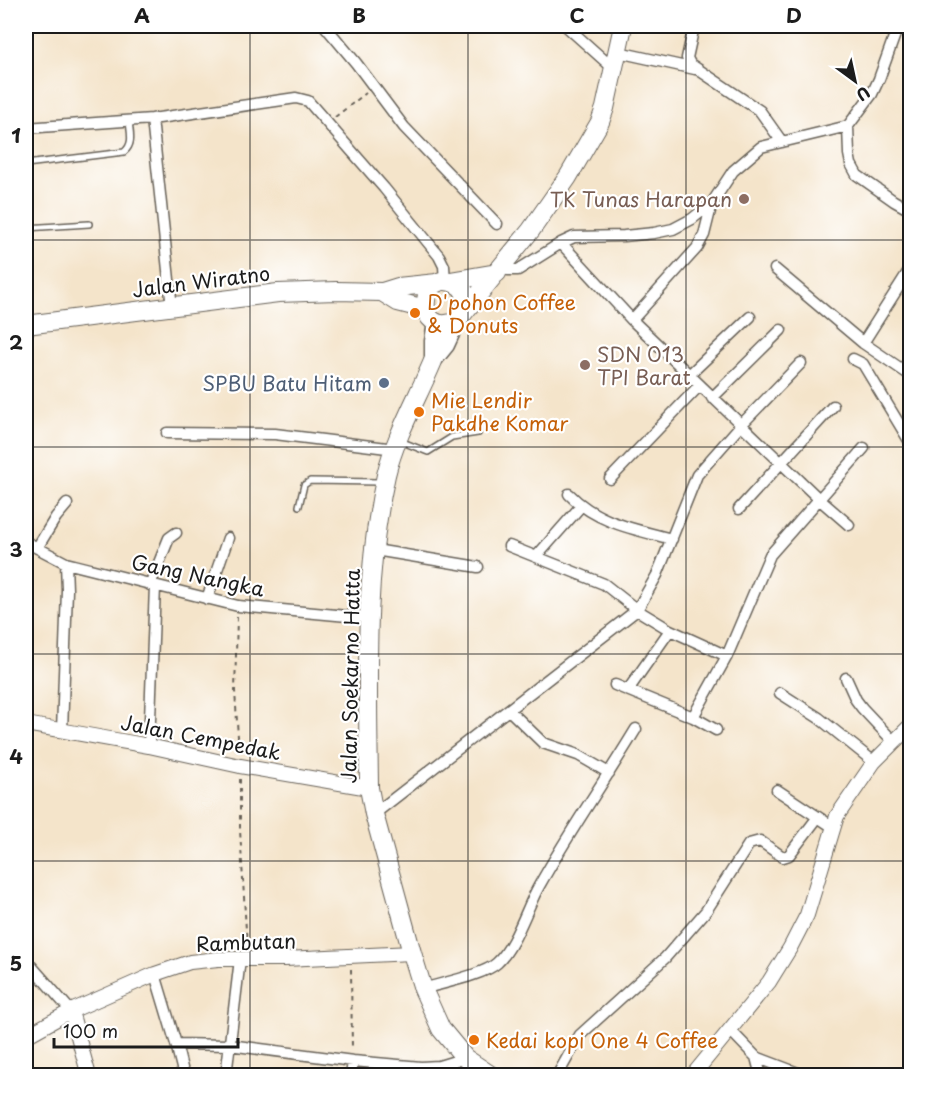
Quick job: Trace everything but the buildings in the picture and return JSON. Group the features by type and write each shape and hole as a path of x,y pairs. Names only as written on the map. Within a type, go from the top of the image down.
{"main road":[{"path":"462,314 467,299 464,291 458,285 444,282 428,291 424,303 431,316 443,324 462,314 500,270 568,177 600,122 616,61 622,26"},
{"name":"Jalan Wiratno","path":"26,325 278,293 382,292 398,287 444,282 500,270"},
{"name":"Jalan Wiratno","path":"382,292 398,302 431,316"},
{"name":"Jalan Soekarno Hatta","path":"462,314 446,345 434,361 397,445 385,482 375,550 369,618 369,788 374,814 423,988 441,1029 465,1058 492,1076"},
{"name":"Jalan Soekarno Hatta","path":"431,316 434,361"}],"street":[{"path":"325,26 421,147 497,224"},
{"path":"566,26 616,61 696,69"},
{"path":"693,26 687,58 696,69 760,111 782,142"},
{"path":"500,270 518,270 574,237 624,236 673,229 692,219 712,203 733,171 761,147 848,126 872,94 898,26"},
{"path":"26,128 152,119 296,98 308,101 439,256 444,266 444,282"},
{"path":"152,119 172,308"},
{"path":"848,126 851,164 857,175 910,210"},
{"path":"632,320 697,248 707,226 712,203"},
{"path":"561,243 632,320 849,525"},
{"path":"775,269 863,343 910,375"},
{"path":"863,343 910,269"},
{"path":"689,375 750,317"},
{"path":"712,398 781,330"},
{"path":"853,359 862,364 910,442"},
{"path":"374,814 637,610 657,575 697,475 801,363"},
{"path":"610,479 700,385"},
{"path":"739,509 833,406"},
{"path":"166,434 275,434 397,445"},
{"path":"693,717 727,656 771,555 864,448"},
{"path":"569,494 581,506 609,522 672,539"},
{"path":"37,548 56,517 68,504"},
{"path":"536,557 581,506"},
{"path":"149,746 152,585 169,538 176,533"},
{"path":"207,599 228,538"},
{"name":"Gang Nangka","path":"26,542 66,563 238,606 369,618"},
{"path":"509,546 604,584 637,610 670,630 727,656"},
{"path":"375,550 478,567"},
{"path":"62,731 66,563"},
{"path":"628,690 670,630"},
{"path":"846,678 862,708 894,742"},
{"path":"615,685 693,717 716,730"},
{"path":"780,693 819,718 874,762"},
{"path":"509,710 543,743 578,755 609,773"},
{"name":"Jalan Cempedak","path":"26,724 149,746 240,766 369,788"},
{"path":"692,1076 769,982 807,915 837,816 874,762 910,726"},
{"path":"423,988 483,970 497,963 516,934 538,887 636,729"},
{"path":"777,790 833,827"},
{"path":"557,1076 580,1035 665,957 706,911 749,844 760,841 778,855 783,857 789,855 818,817"},
{"name":"Rambutan","path":"26,1036 71,1011 155,974 190,962 412,953"},
{"path":"226,1076 243,959"},
{"path":"26,960 71,1011 89,1076"},
{"path":"155,974 183,1076"},
{"path":"730,1030 756,1057 806,1076"},
{"path":"176,1044 229,1045 352,1061 422,1067 439,1066 465,1058"},
{"path":"756,1057 761,1076"},
{"path":"351,1076 352,1061"}],"lane":[{"path":"26,164 124,152 130,148 131,142 129,121"},
{"path":"26,228 89,224"},
{"path":"397,445 428,452 452,437 478,433"},
{"path":"299,506 304,485 310,481 385,482"}],"path":[{"path":"328,122 373,87"},
{"path":"238,606 235,691 244,876 243,959"},
{"path":"351,957 352,1061"}],"place":[{"name":"TK Tunas Harapan","path":"744,199"},
{"name":"D'pohon Coffee & Donuts","path":"415,313"},
{"name":"SDN 013 TPI Barat","path":"585,365"},
{"name":"SPBU Batu Hitam","path":"384,383"},
{"name":"Mie Lendir Pakdhe Komar","path":"419,412"},
{"name":"Kedai kopi One 4 Coffee","path":"474,1040"}]}
